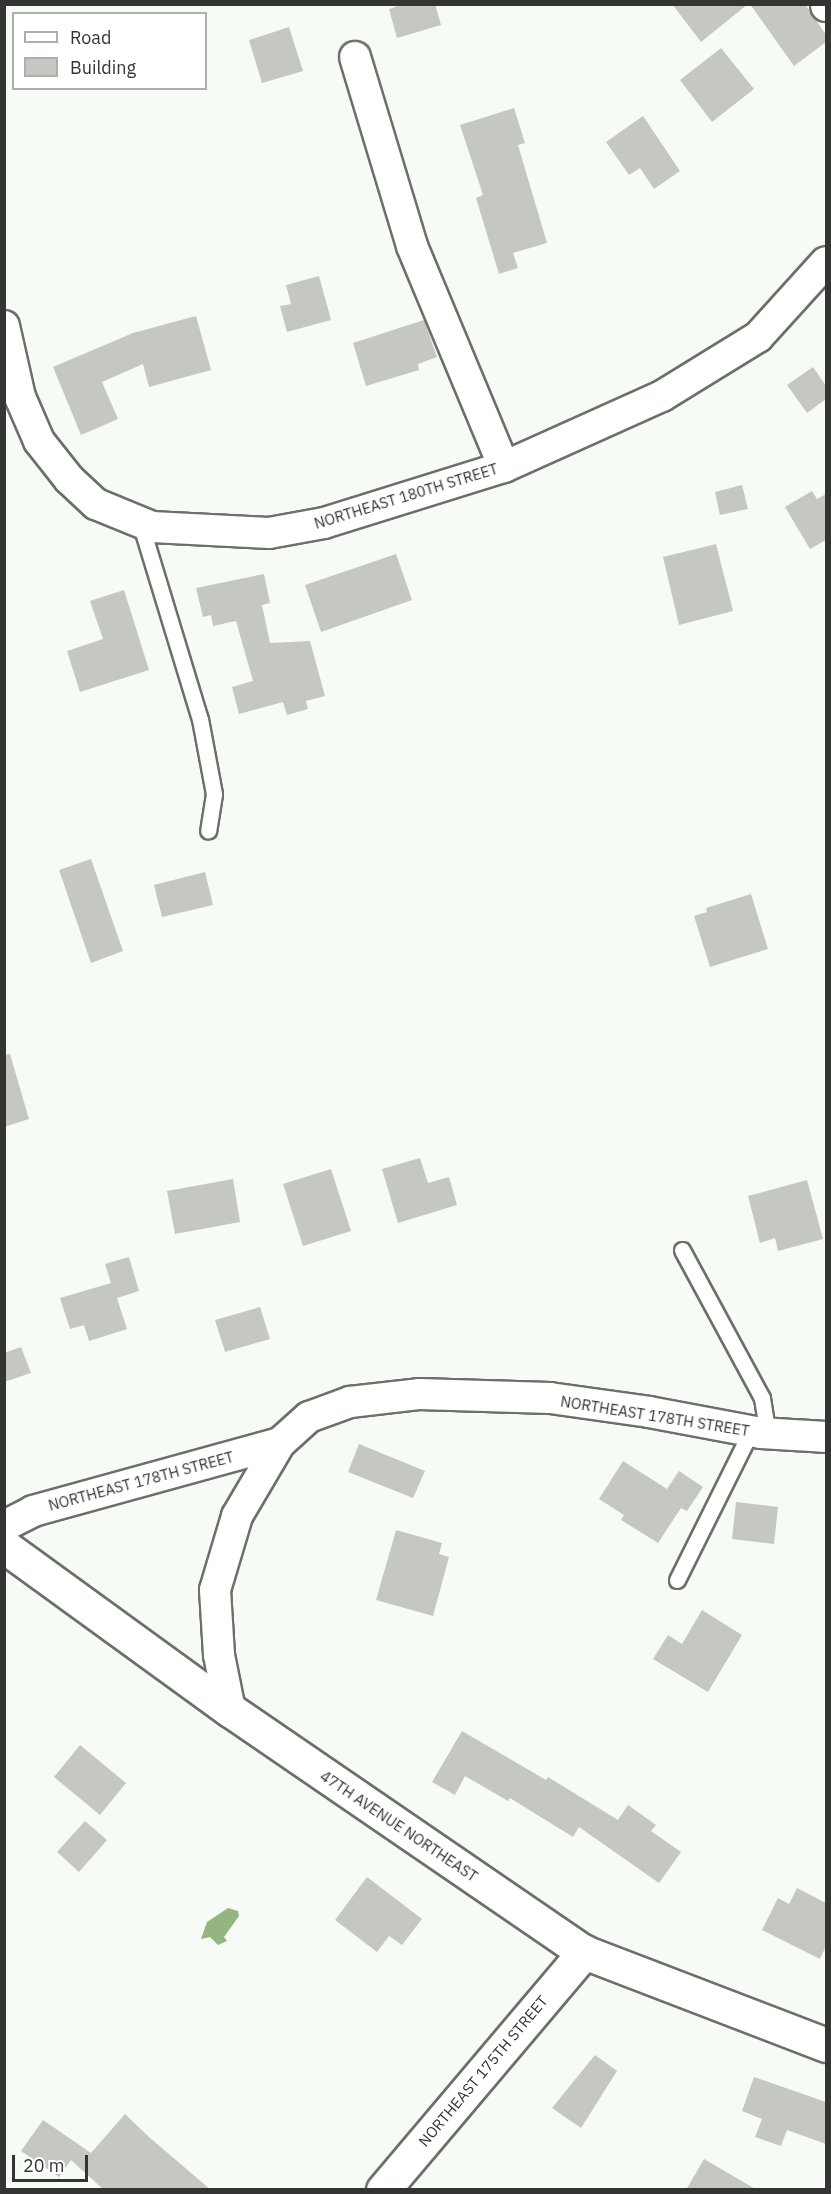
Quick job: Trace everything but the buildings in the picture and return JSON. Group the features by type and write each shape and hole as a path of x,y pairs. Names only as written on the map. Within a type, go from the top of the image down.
{"street":[{"path":"355,57 412,246 504,467"},
{"name":"NORTHEAST 180TH STREET","path":"4,326 20,397 39,441 69,480 96,504 152,527 211,533 269,533 324,523 504,467 662,396 758,337 826,262"},
{"name":"NORTHEAST 178TH STREET","path":"230,1710 219,1655 215,1590 237,1516 280,1443 309,1417 350,1402 419,1394 550,1398 759,1432 826,1437"},
{"name":"NORTHEAST 178TH STREET","path":"4,1526 33,1511 280,1443"},
{"name":"47TH AVENUE NORTHEAST","path":"4,1546 230,1710 584,1952 826,2045"},
{"name":"NORTHEAST 175TH STREET","path":"382,2190 584,1952"}],"lane":[{"path":"140,522 200,719 214,794 208,831"},
{"path":"677,1580 759,1432 762,1398 682,1250"}],"shaded area":[{"path":"228,1908 238,1911 239,1916 224,1937 227,1941 218,1945 210,1937 201,1939 207,1922"}]}
